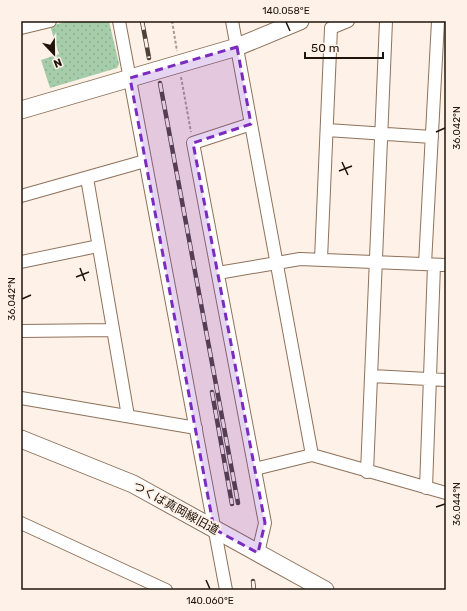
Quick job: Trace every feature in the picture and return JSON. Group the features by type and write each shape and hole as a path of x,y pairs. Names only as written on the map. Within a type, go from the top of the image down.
{"street":[{"path":"21,28 50,21"},
{"path":"119,21 226,590"},
{"path":"232,21 312,455"},
{"path":"21,110 237,47 300,21"},
{"path":"321,259 331,28 348,21"},
{"path":"367,472 386,21"},
{"path":"426,488 435,265 432,137 438,21"},
{"path":"251,124 193,143 265,522 258,553"},
{"path":"327,130 432,137"},
{"path":"21,196 145,161"},
{"path":"87,178 128,416"},
{"path":"21,262 98,246"},
{"path":"218,273 300,259 435,265"},
{"path":"21,331 113,330"},
{"path":"372,376 446,380"},
{"path":"21,398 196,428"},
{"name":"つくば真岡線旧道","path":"21,439 132,484 325,590"},
{"path":"255,469 312,455 367,472 446,493"},
{"path":"21,523 166,590"}],"path":[{"path":"172,21 177,55"},
{"path":"181,74 193,143"}],"highlighted area":[{"path":"237,47 251,124 193,143 265,523 258,553 214,529 130,78"}],"green space":[{"path":"69,21 109,21 119,64 117,68 50,88 41,60 59,54 50,26"}],"railway":[{"path":"142,21 149,58"},
{"path":"160,83 238,503"},
{"path":"212,392 232,504"},
{"path":"253,581 254,590"}]}
